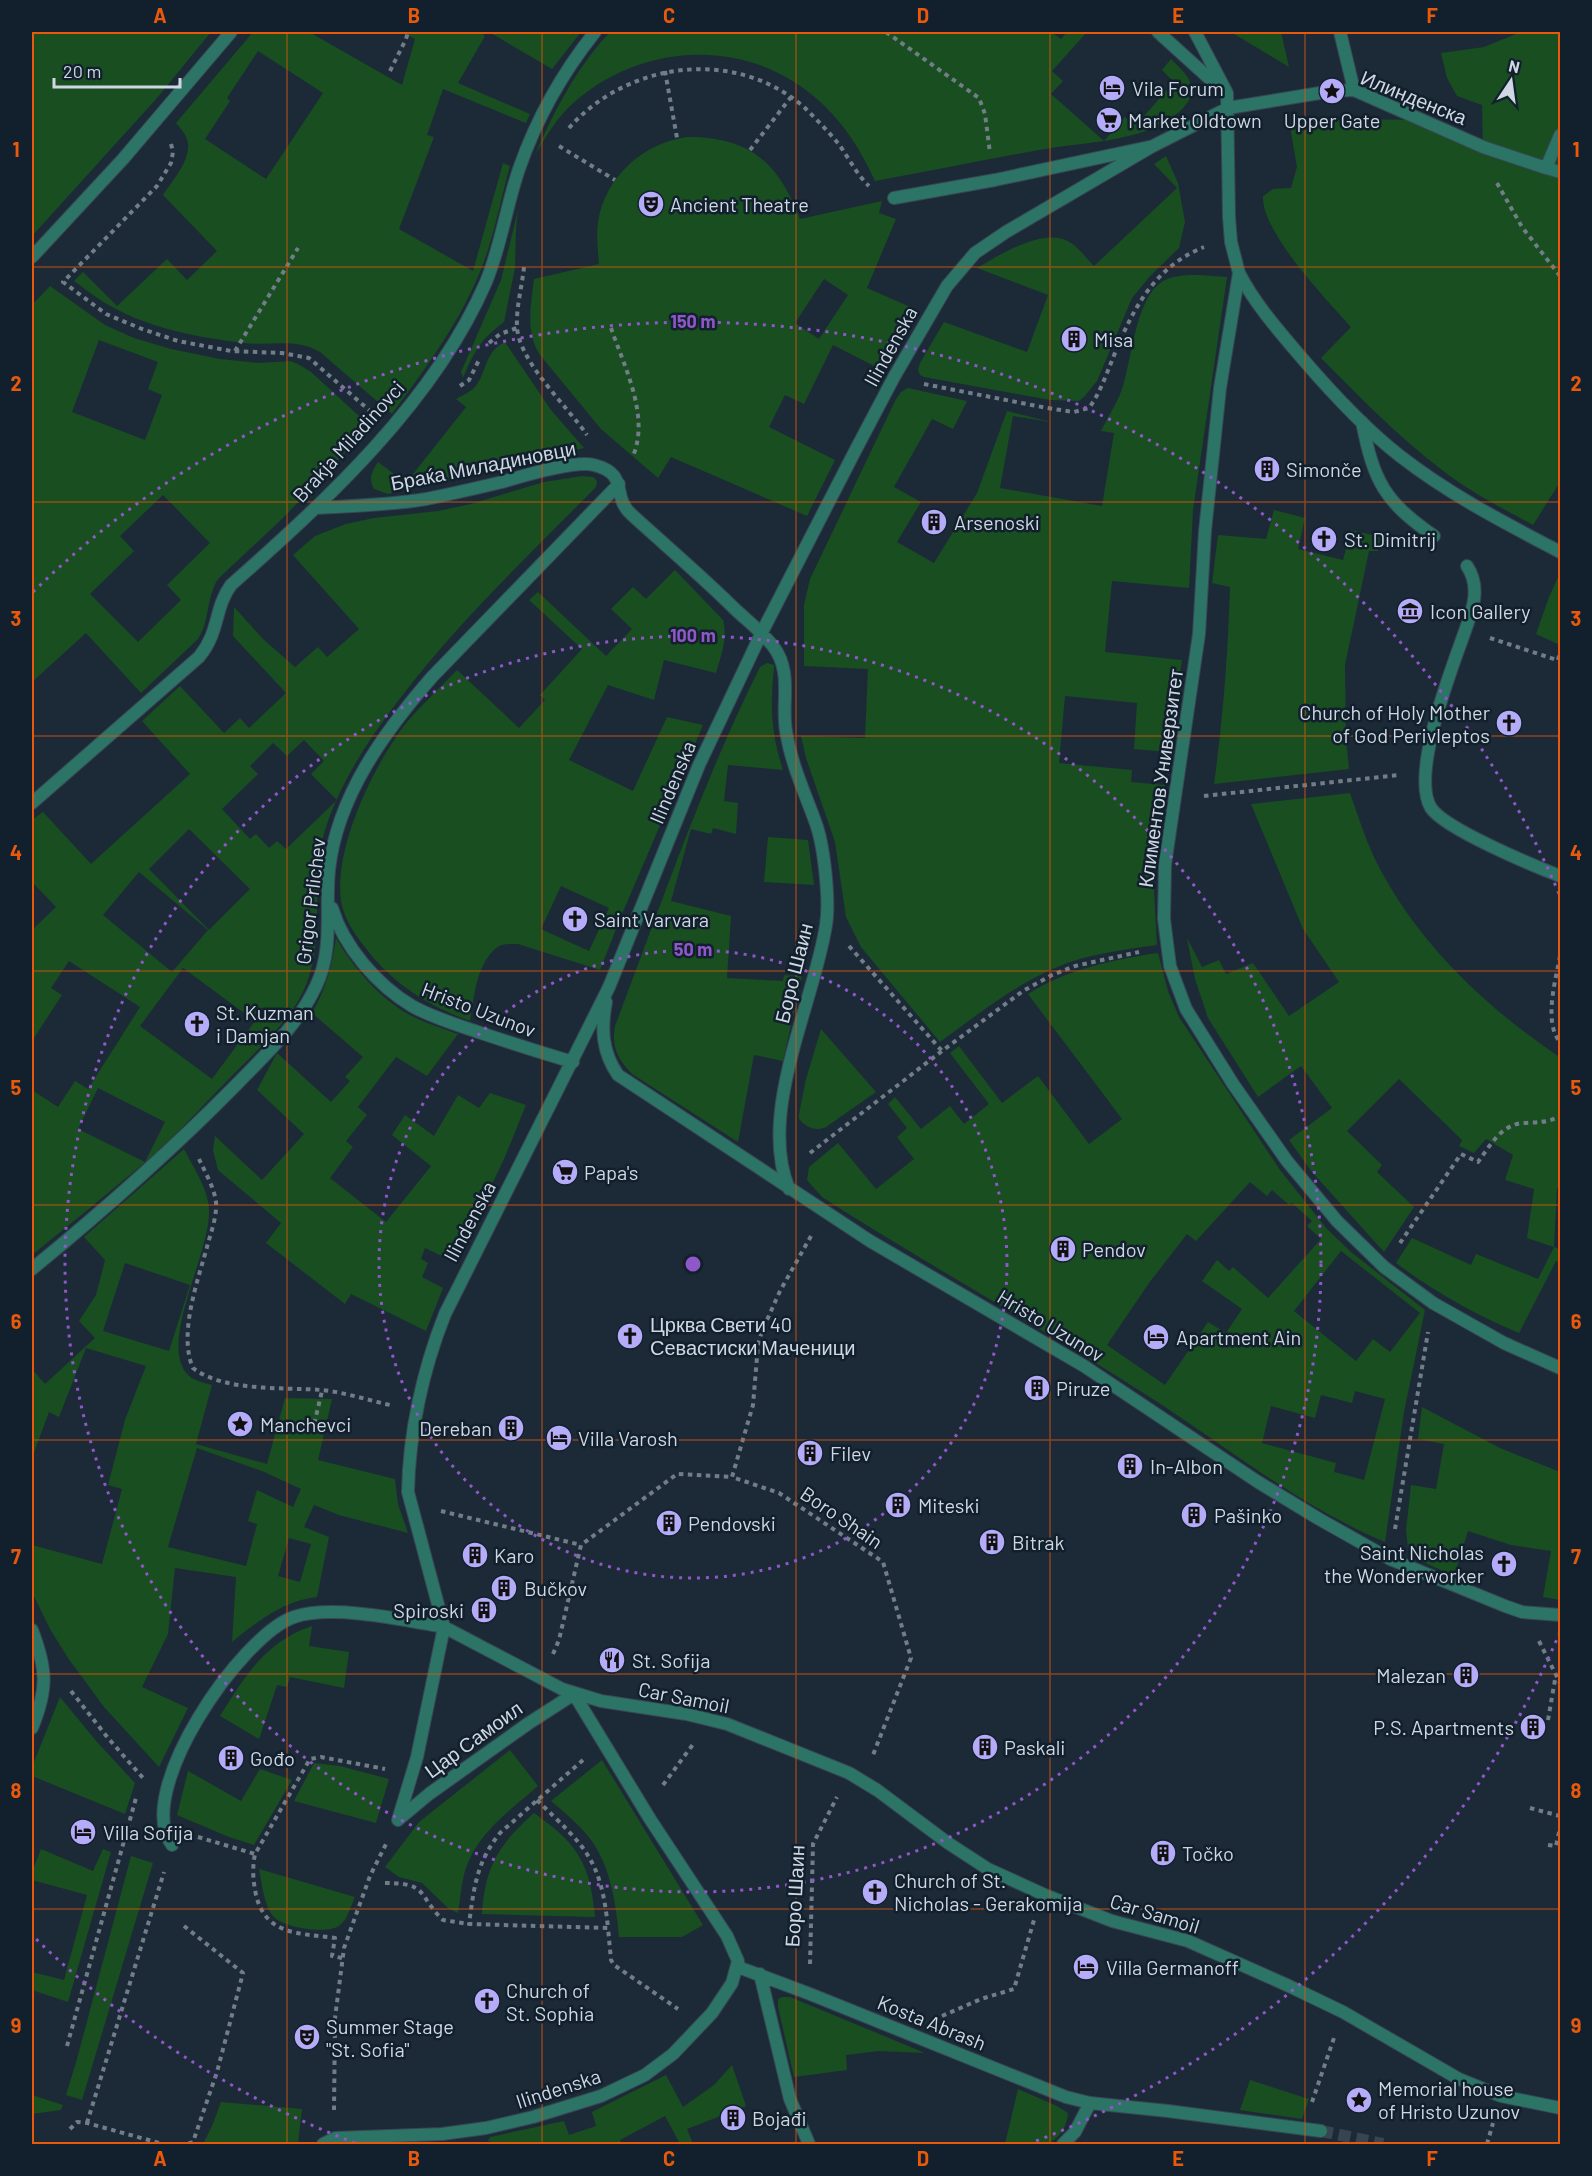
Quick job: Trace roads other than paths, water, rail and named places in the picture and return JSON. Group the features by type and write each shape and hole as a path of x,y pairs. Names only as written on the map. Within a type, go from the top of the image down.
{"street":[{"path":"32,257 155,122 231,32"},
{"name":"Brakja Miladinovci","path":"32,803 199,657 212,639 224,597 231,585 316,508 390,429 450,351 485,284 498,250 518,170 531,138 559,85 595,32"},
{"path":"1158,32 1227,93"},
{"path":"1196,32 1227,93"},
{"path":"1340,32 1354,90"},
{"name":"Илинденска","path":"1228,108 1332,91 1354,90 1484,147 1560,172"},
{"name":"Климентов Универзитет","path":"1227,93 1231,242 1239,273 1220,388 1205,531 1196,655 1173,799 1164,874 1164,919 1167,947 1176,985 1186,1009 1233,1084 1287,1161 1320,1201 1384,1267 1433,1303 1504,1343 1560,1368"},
{"name":"Ilindenska","path":"398,1820 412,1776 444,1627 408,1492 408,1474 428,1363 444,1314 609,987 699,765 761,634 894,377 947,286 975,253 1006,232 1151,147 1228,108"},
{"path":"1546,168 1560,135"},
{"path":"894,198 995,180 1151,147"},
{"path":"1239,273 1248,291 1278,331 1362,422 1399,455 1468,502 1560,552"},
{"path":"1362,422 1370,458 1384,491 1397,508 1434,536"},
{"name":"Браќа Миладиновци","path":"316,508 421,500 568,466 590,464 611,472 619,484 625,508 712,586 761,634"},
{"name":"Grigor Prlichev","path":"32,1269 87,1224 188,1133 280,1040 309,1000 318,983 326,952 329,924 328,886 333,847 361,775 387,732 432,677 619,484"},
{"path":"1467,566 1475,583 1476,594 1430,743 1425,772 1428,800 1434,812 1477,839 1560,876"},
{"name":"Боро Шаин","path":"761,634 772,644 784,669 785,725 788,747 820,836 825,870 827,921 818,964 798,1034 780,1117 779,1145 783,1174 789,1189"},
{"name":"Hristo Uzunov","path":"328,886 332,909 346,938 371,971 399,997 426,1014 573,1062"},
{"name":"Hristo Uzunov","path":"609,987 603,1039 607,1056 618,1075 789,1189 889,1253 1084,1366 1258,1482 1390,1559 1481,1598 1522,1612 1560,1615"},
{"path":"172,1845 163,1828 165,1799 182,1746 209,1701 250,1649 280,1623 302,1614 326,1613 367,1615 444,1627 542,1680 574,1694 727,1936 738,1967"},
{"path":"32,1630 40,1651 44,1682 32,1728"},
{"name":"Car Samoil","path":"574,1694 601,1701 686,1714 727,1724 849,1773 877,1790 948,1843 988,1869 1045,1895 1112,1921 1188,1941 1343,2012 1459,2079 1501,2096 1560,2108"},
{"name":"Цар Самоил","path":"398,1820 429,1794 574,1694"},
{"name":"Ilindenska","path":"323,2145 335,2138 442,2134 486,2128 533,2117 609,2093 656,2068 692,2036 722,2000 738,1967"},
{"name":"Kosta Abrash","path":"738,1967 1049,2090 1090,2103 1321,2131"},
{"path":"760,1974 790,2099 809,2145"},
{"path":"1063,2145 1076,2132 1090,2103"}],"tunnel":[{"path":"1321,2131 1383,2144"}],"place":[{"name":"Vila Forum","path":"1112,88"},
{"name":"Upper Gate","path":"1332,91"},
{"name":"Market Oldtown","path":"1109,120"},
{"name":"Ancient Theatre","path":"651,204"},
{"name":"Misa","path":"1074,339"},
{"name":"Simonče","path":"1267,469"},
{"name":"Arsenoski","path":"934,522"},
{"name":"St. Dimitrij","path":"1324,539"},
{"name":"Icon Gallery","path":"1410,611"},
{"name":"Church of Holy Mother of God Perivleptos","path":"1509,723"},
{"name":"Saint Varvara","path":"575,919"},
{"name":"St. Kuzman i Damjan","path":"197,1024"},
{"name":"Papa's","path":"565,1172"},
{"name":"Pendov","path":"1063,1249"},
{"name":"Црква Свети 40 Севастиски Маченици","path":"630,1336"},
{"name":"Apartment Ain","path":"1156,1337"},
{"name":"Piruze","path":"1037,1388"},
{"name":"Manchevci","path":"240,1424"},
{"name":"Dereban","path":"511,1428"},
{"name":"Villa Varosh","path":"559,1438"},
{"name":"Filev","path":"810,1453"},
{"name":"In-Albon","path":"1130,1466"},
{"name":"Miteski","path":"898,1505"},
{"name":"Pašinko","path":"1194,1515"},
{"name":"Pendovski","path":"669,1523"},
{"name":"Bitrak","path":"992,1542"},
{"name":"Karo","path":"475,1555"},
{"name":"Saint Nicholas the Wonderworker","path":"1504,1564"},
{"name":"Bučkov","path":"504,1588"},
{"name":"Spiroski","path":"484,1610"},
{"name":"St. Sofija","path":"612,1660"},
{"name":"Malezan","path":"1466,1675"},
{"name":"P.S. Apartments","path":"1533,1727"},
{"name":"Paskali","path":"985,1747"},
{"name":"Gođo","path":"231,1758"},
{"name":"Villa Sofija","path":"83,1832"},
{"name":"Točko","path":"1163,1853"},
{"name":"Church of St. Nicholas - Gerakomija","path":"875,1892"},
{"name":"Villa Germanoff","path":"1086,1967"},
{"name":"Church of St. Sophia","path":"487,2001"},
{"name":"Summer Stage \"St. Sofia\"","path":"307,2037"},
{"name":"Memorial house of Hristo Uzunov","path":"1359,2100"},
{"name":"Bojađi","path":"733,2118"}]}
